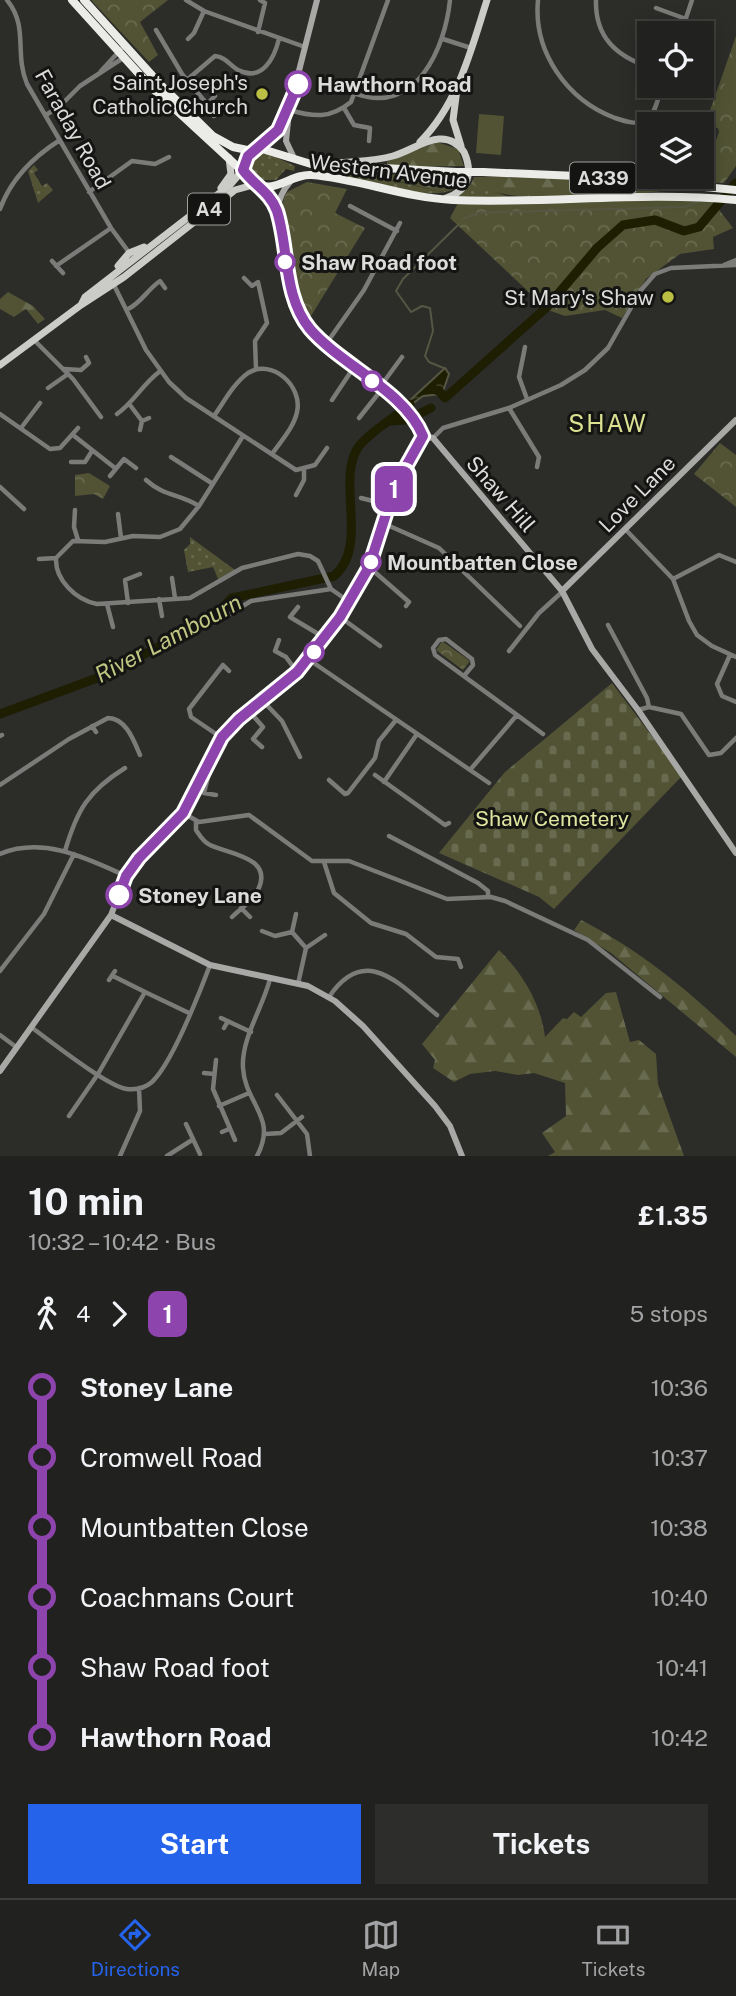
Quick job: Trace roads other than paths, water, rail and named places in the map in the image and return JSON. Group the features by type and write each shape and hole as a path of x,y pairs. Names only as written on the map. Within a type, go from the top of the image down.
{"highway":[{"name":"A339","path":"72,0 201,135 259,185 277,186 290,181"},
{"name":"A339","path":"83,0 122,51 213,136 233,147 274,150 299,161"},
{"path":"243,170 246,159 256,150"},
{"name":"Western Avenue","path":"299,161 349,168 600,177 736,190"},
{"name":"Western Avenue","path":"290,181 313,175 442,199 736,200"}],"main road":[{"name":"Western Avenue","path":"417,145 440,119 457,89 487,0"},
{"name":"Western Avenue","path":"442,199 460,192 467,182 469,168 453,120 457,89"},
{"path":"325,164 393,156 439,138 461,147"},
{"path":"216,194 231,173 227,155"},
{"name":"A4","path":"0,365 81,305 85,297 112,281 134,259 243,170"},
{"name":"A4","path":"134,259 235,190 259,185"}],"street":[{"name":"Faraday Road","path":"8,0 18,13 21,24 21,69 89,192 134,259"},
{"path":"186,0 204,11 306,48"},
{"path":"258,32 266,9 265,3 260,0"},
{"path":"299,161 287,144 289,110 317,0"},
{"path":"289,110 313,117 325,117 344,108 356,94 387,0"},
{"path":"356,94 382,99 407,90 428,68 443,40 450,0"},
{"path":"538,0 541,40 559,76 574,93 598,110 623,121 637,121"},
{"path":"596,0 599,23 609,45 622,56 637,62"},
{"path":"656,8 686,19 692,0"},
{"path":"188,39 194,33 204,11"},
{"path":"165,30 158,32 214,116"},
{"path":"188,79 215,56 224,58 240,71 256,72 272,61 279,39"},
{"path":"443,40 471,48"},
{"path":"46,115 122,51"},
{"path":"101,71 122,51"},
{"path":"206,104 215,96"},
{"path":"344,108 354,125 370,128 369,141"},
{"path":"256,150 278,130 289,110"},
{"path":"0,209 16,178 34,159 60,140"},
{"path":"89,192 132,161 155,164 169,157"},
{"path":"290,181 280,196 277,211 284,255 299,310 310,329 398,404 415,422 423,436 433,438 443,428 509,408 561,386 585,370 608,348 641,290 655,274 671,268 736,265"},
{"path":"259,185 277,211"},
{"path":"350,206 397,231"},
{"path":"326,344 364,290 400,223"},
{"path":"56,266 111,228"},
{"path":"720,266 736,260"},
{"path":"52,261 63,273"},
{"path":"244,278 252,286 258,282 267,323 255,341 253,353 256,369"},
{"path":"112,281 159,372 178,392 296,470 304,470 316,464 327,448"},
{"path":"128,309 138,304 146,291 160,281 165,288"},
{"path":"33,339 64,370 101,417"},
{"path":"525,347 519,377 527,399"},
{"path":"48,388 64,370 81,370 89,363 86,357"},
{"path":"359,418 402,357"},
{"path":"332,400 354,367"},
{"path":"214,416 235,385 256,369 272,371 284,377 293,385 299,403 294,423 272,454"},
{"path":"117,414 130,405 146,382 159,372"},
{"path":"21,428 40,403"},
{"path":"130,405 142,421"},
{"path":"509,408 539,457 537,467"},
{"path":"34,412 40,416"},
{"path":"0,414 50,449 60,448 78,428"},
{"path":"139,430 142,421 149,418"},
{"name":"Love Lane","path":"562,591 736,420"},
{"path":"73,435 115,468"},
{"path":"243,436 199,506 183,526 171,535 121,538 105,542 78,540 65,546 56,558 58,573 64,583 89,602 107,604 198,596 235,570 298,554 316,559 326,574 330,587 348,601"},
{"path":"0,1071 111,915 126,876 143,852 183,813 222,737 297,672 340,617 369,567 395,486 423,436"},
{"name":"Shaw Hill","path":"433,438 562,591 592,649 638,710 736,853"},
{"path":"71,462 85,462 92,452"},
{"path":"171,457 213,484"},
{"path":"110,476 124,459 136,468"},
{"path":"296,495 302,489 304,470"},
{"path":"146,480 155,488 199,506"},
{"path":"0,487 24,509"},
{"path":"151,493 155,488"},
{"path":"361,498 389,505"},
{"path":"75,510 74,527 78,540"},
{"path":"118,514 121,538"},
{"path":"385,524 439,548 520,626"},
{"path":"626,530 673,579 693,629 707,643 736,657"},
{"path":"673,579 719,555 736,562"},
{"path":"39,559 56,558"},
{"path":"369,567 391,592 409,602 406,606"},
{"path":"128,603 125,580 140,574"},
{"path":"172,578 174,598"},
{"path":"215,623 251,601 330,587"},
{"path":"509,651 562,591"},
{"path":"159,599 162,616"},
{"path":"107,604 113,627"},
{"path":"298,607 290,617 325,638"},
{"path":"340,617 380,646"},
{"path":"608,625 649,708"},
{"path":"464,676 473,665 472,659 441,638 433,653 464,676 543,734"},
{"path":"279,640 275,651 286,657 297,672"},
{"path":"730,655 717,684 722,696 736,702"},
{"path":"308,659 489,783"},
{"path":"222,737 191,717 189,712 192,703 223,665 229,671"},
{"path":"263,701 282,721 300,757"},
{"path":"638,710 649,708 681,714 706,753 718,755 736,738"},
{"path":"249,711 263,727 253,739 262,747"},
{"path":"470,770 517,715"},
{"path":"0,785 108,718 119,720 140,748 141,755"},
{"path":"329,780 345,794 348,793 375,758 379,741 396,720"},
{"path":"92,726 96,732"},
{"path":"384,782 417,734"},
{"path":"729,746 735,751"},
{"path":"206,766 210,769 204,793 216,795"},
{"path":"65,851 87,797 125,768"},
{"path":"374,775 446,826"},
{"path":"183,813 196,822 249,815 307,859 324,862 349,861 447,899 488,897 529,911 588,940 660,997"},
{"path":"196,822 196,830 207,844 255,862 260,872 258,889 232,917"},
{"path":"389,836 478,883 488,891 488,897"},
{"path":"0,854 28,847 65,851 126,876"},
{"path":"0,971 44,914 74,854"},
{"path":"324,862 334,893 363,918 378,928 407,934 436,957 458,959 461,967"},
{"path":"241,908 250,917"},
{"path":"292,932 296,914"},
{"path":"111,915 210,965 298,984 329,997 363,1026 435,1106 450,1126 462,1156"},
{"path":"262,931 275,936 292,932"},
{"path":"292,932 306,947"},
{"path":"298,984 306,947 325,935"},
{"path":"31,1027 120,1087 139,1088 151,1083 161,1071 210,965"},
{"path":"329,997 347,974 362,970 399,982 437,1015"},
{"path":"112,976 189,1013"},
{"path":"257,1156 265,1135 263,1119 249,1093 242,1065 270,979"},
{"path":"69,1116 99,1074 145,992"},
{"path":"221,1018 251,1032"},
{"path":"224,1028 228,1021"},
{"path":"0,1035 16,1047"},
{"path":"216,1060 213,1089 235,1140"},
{"path":"204,1073 214,1074"},
{"path":"120,1156 140,1111 139,1088"},
{"path":"219,1106 249,1093"},
{"path":"277,1095 307,1134 310,1156"},
{"path":"265,1135 281,1133 302,1117"},
{"path":"186,1124 200,1154"},
{"path":"222,1132 229,1129"},
{"path":"167,1156 192,1140"}],"water":[{"path":"445,368 449,374 442,394 423,396 408,407 406,404"}],"waterway":[{"name":"River Lambourn","path":"431,389 439,391 445,398 547,307 597,248 623,225 655,220 684,231 699,227 736,183"},
{"path":"463,219 477,213 684,207 697,202"},
{"path":"446,369 429,362 425,356 433,331 430,308 422,306 411,312 396,291 403,279 459,224"},
{"name":"River Lambourn","path":"0,714 97,678 208,622 232,598 334,576 344,563 350,548 350,476 359,446 410,404"},
{"name":"River Lambourn","path":"390,421 406,420 431,408"}],"place":[{"name":"Hawthorn Road","path":"298,84"},
{"name":"Saint Joseph's Catholic Church","path":"262,94"},
{"name":"Shaw Road foot","path":"285,262"},
{"name":"St Mary's Shaw","path":"668,297"},
{"name":"Mountbatten Close","path":"371,562"},
{"name":"Stoney Lane","path":"119,895"}],"district":[{"name":"SHAW","path":"608,423"}],"park label":[{"name":"Shaw Cemetery","path":"552,818"}]}
